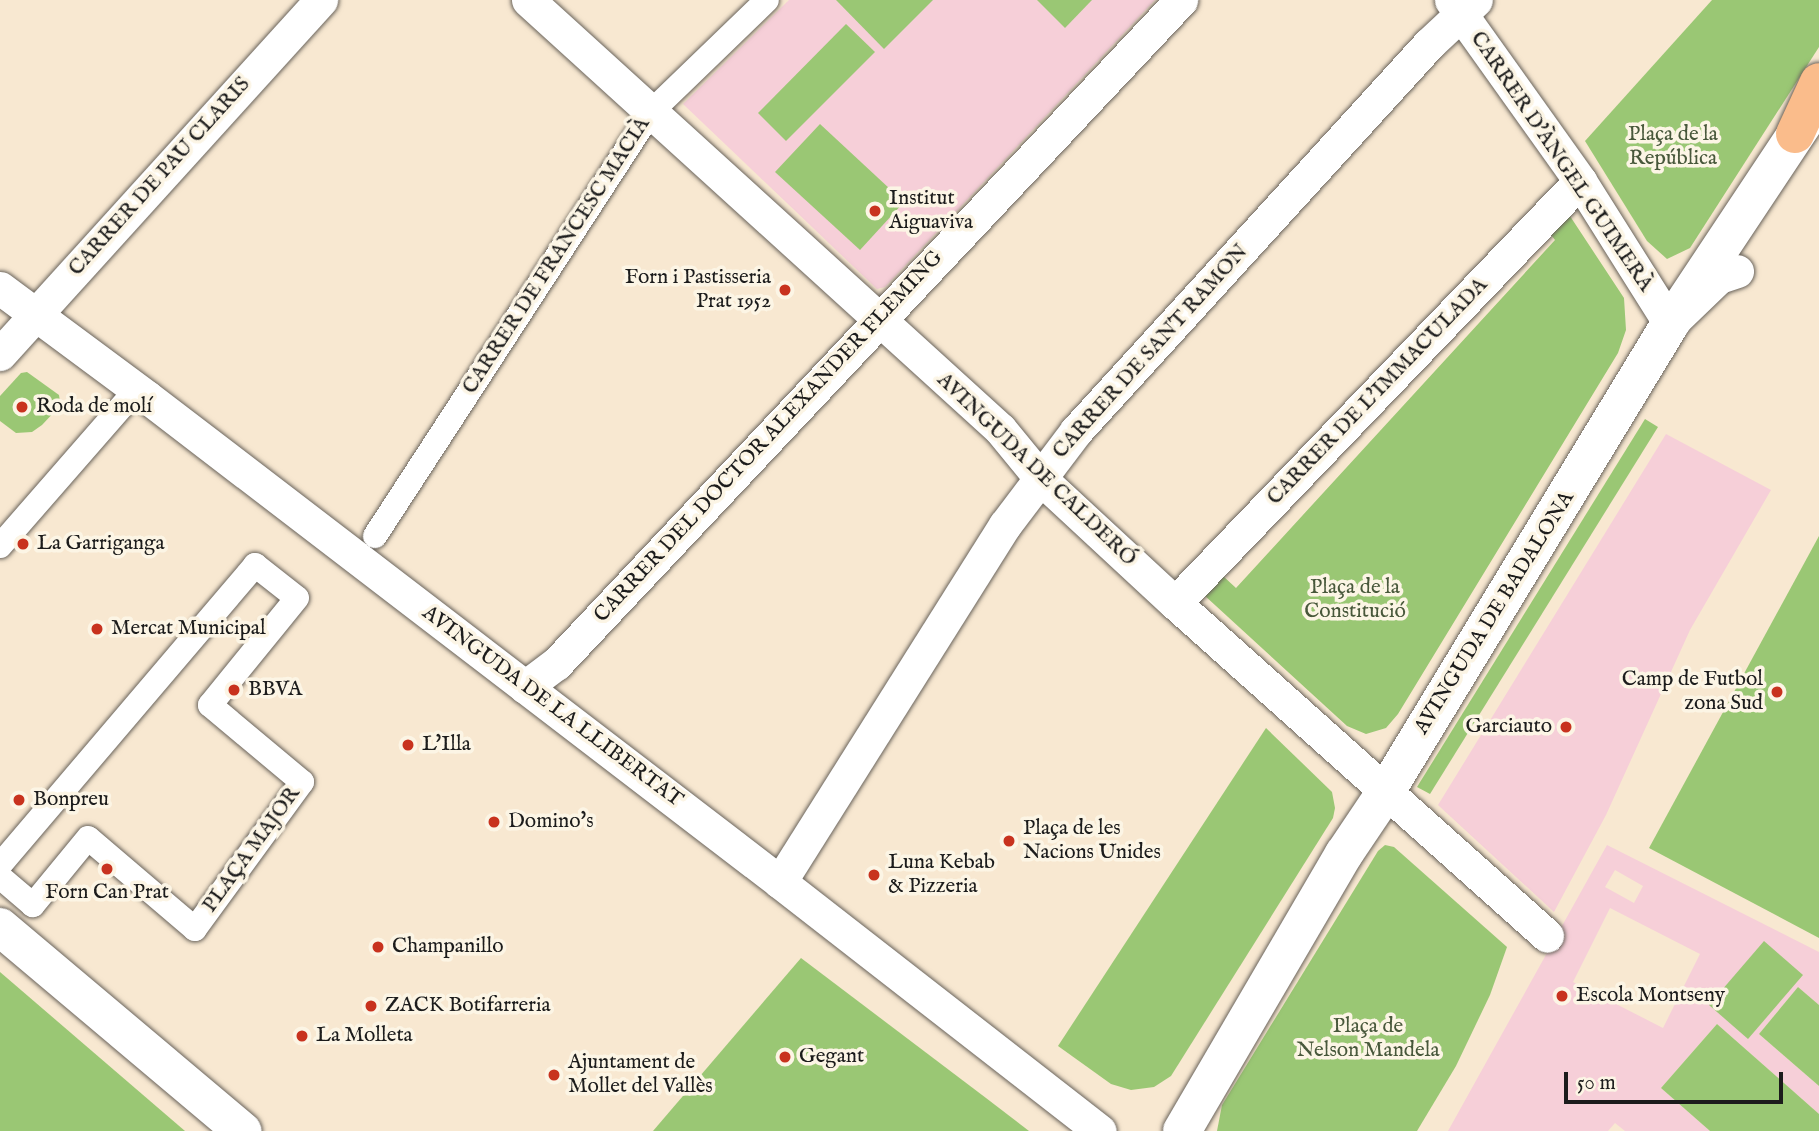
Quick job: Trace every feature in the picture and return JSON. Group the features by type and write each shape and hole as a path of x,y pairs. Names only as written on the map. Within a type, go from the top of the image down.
{"highway":[{"path":"1807,122 1819,82"}],"street":[{"name":"CARRER DE PAU CLARIS","path":"0,354 321,0"},
{"name":"AVINGUDA DE CALDERÓ","path":"528,0 878,321 1000,429 1041,479 1175,603 1547,936"},
{"name":"CARRER DE FRANCESC MACIÀ","path":"375,536 651,112 767,0"},
{"name":"CARRER DEL DOCTOR ALEXANDER FLEMING","path":"525,687 556,664 1181,0"},
{"name":"CARRER D'ÀNGEL GUIMERÀ","path":"1463,5 1580,181 1670,324"},
{"name":"CARRER DE SANT RAMON","path":"780,881 1005,525 1076,430 1463,5"},
{"name":"AVINGUDA DE BADALONA","path":"1182,1131 1344,854 1385,793 1670,324 1819,101"},
{"name":"CARRER DE L'IMMACULADA","path":"1175,603 1580,181"},
{"path":"1670,324 1719,277 1737,271"},
{"name":"AVINGUDA DE LA LLIBERTAT","path":"0,288 780,881 1100,1131"},
{"path":"0,546 137,390"},
{"name":"PLAÇA MAJOR","path":"0,865 255,565 297,598 210,705 302,782 195,929 88,838 33,905 0,877"},
{"path":"0,927 242,1131"}],"shaded area":[{"name":"Institut Aiguaviva","path":"789,0 1155,0 885,287 877,289 683,104"},
{"name":"Garciauto","path":"1666,434 1771,490 1690,630 1606,815 1554,912 1438,805"},
{"name":"Escola Montseny","path":"1607,845 1819,952 1819,1005 1798,987 1759,1034 1819,1086 1819,1114 1717,1024 1661,1088 1710,1131 1625,1131 1615,1123 1608,1131 1448,1131","holes":["1615,870 1643,886 1634,903 1605,887","1610,908 1700,954 1663,1028 1573,982"]}],"green space":[{"path":"836,0 933,0 884,49"},
{"path":"1037,0 1092,0 1065,28"},
{"name":"Plaça de la República","path":"1712,0 1819,0 1819,47 1690,248 1667,259 1647,241 1585,141"},
{"path":"846,24 875,52 786,141 758,113"},
{"path":"820,124 904,202 860,250 775,172"},
{"name":"Plaça de la Constitució","path":"1566,210 1624,298 1626,330 1618,353 1398,714 1386,728 1366,734 1347,726 1204,595 1223,576 1236,588 1555,240 1548,231"},
{"path":"27,372 59,395 60,402 58,408 42,425 32,432 16,433 0,421 0,396 21,373"},
{"path":"1645,419 1658,427 1430,794 1417,787"},
{"name":"Camp de Futbol zona Sud","path":"1819,536 1819,938 1649,848"},
{"path":"1266,728 1332,792 1335,808 1333,818 1171,1076 1154,1087 1131,1090 1111,1084 1058,1046"},
{"name":"Plaça de Nelson Mandela","path":"1385,845 1394,847 1507,947 1490,995 1456,1066 1417,1131 1217,1131 1222,1105 1378,851"},
{"path":"1764,941 1803,975 1748,1039 1709,1005"},
{"path":"801,958 986,1098 1029,1131 653,1131"},
{"path":"0,972 7,978 185,1131 0,1131"},
{"path":"1798,987 1819,1005 1819,1086 1759,1034"},
{"path":"1717,1024 1819,1114 1819,1131 1710,1131 1661,1088"}],"place":[{"name":"Institut Aiguaviva","path":"875,211"},
{"name":"Forn i Pastisseria Prat 1952","path":"785,290"},
{"name":"Roda de molí","path":"22,407"},
{"name":"La Garriganga","path":"23,544"},
{"name":"Mercat Municipal","path":"97,629"},
{"name":"BBVA","path":"234,690"},
{"name":"Camp de Futbol zona Sud","path":"1777,692"},
{"name":"Garciauto","path":"1566,727"},
{"name":"L'Illa","path":"408,745"},
{"name":"Bonpreu","path":"19,800"},
{"name":"Domino's","path":"494,822"},
{"name":"Plaça de les Nacions Unides","path":"1009,841"},
{"name":"Forn Can Prat","path":"107,869"},
{"name":"Luna Kebab & Pizzeria","path":"874,875"},
{"name":"Champanillo","path":"378,947"},
{"name":"Escola Montseny","path":"1562,996"},
{"name":"ZACK Botifarreria","path":"371,1006"},
{"name":"La Molleta","path":"302,1036"},
{"name":"Gegant","path":"785,1057"},
{"name":"Ajuntament de Mollet del Vallès","path":"554,1075"}]}
